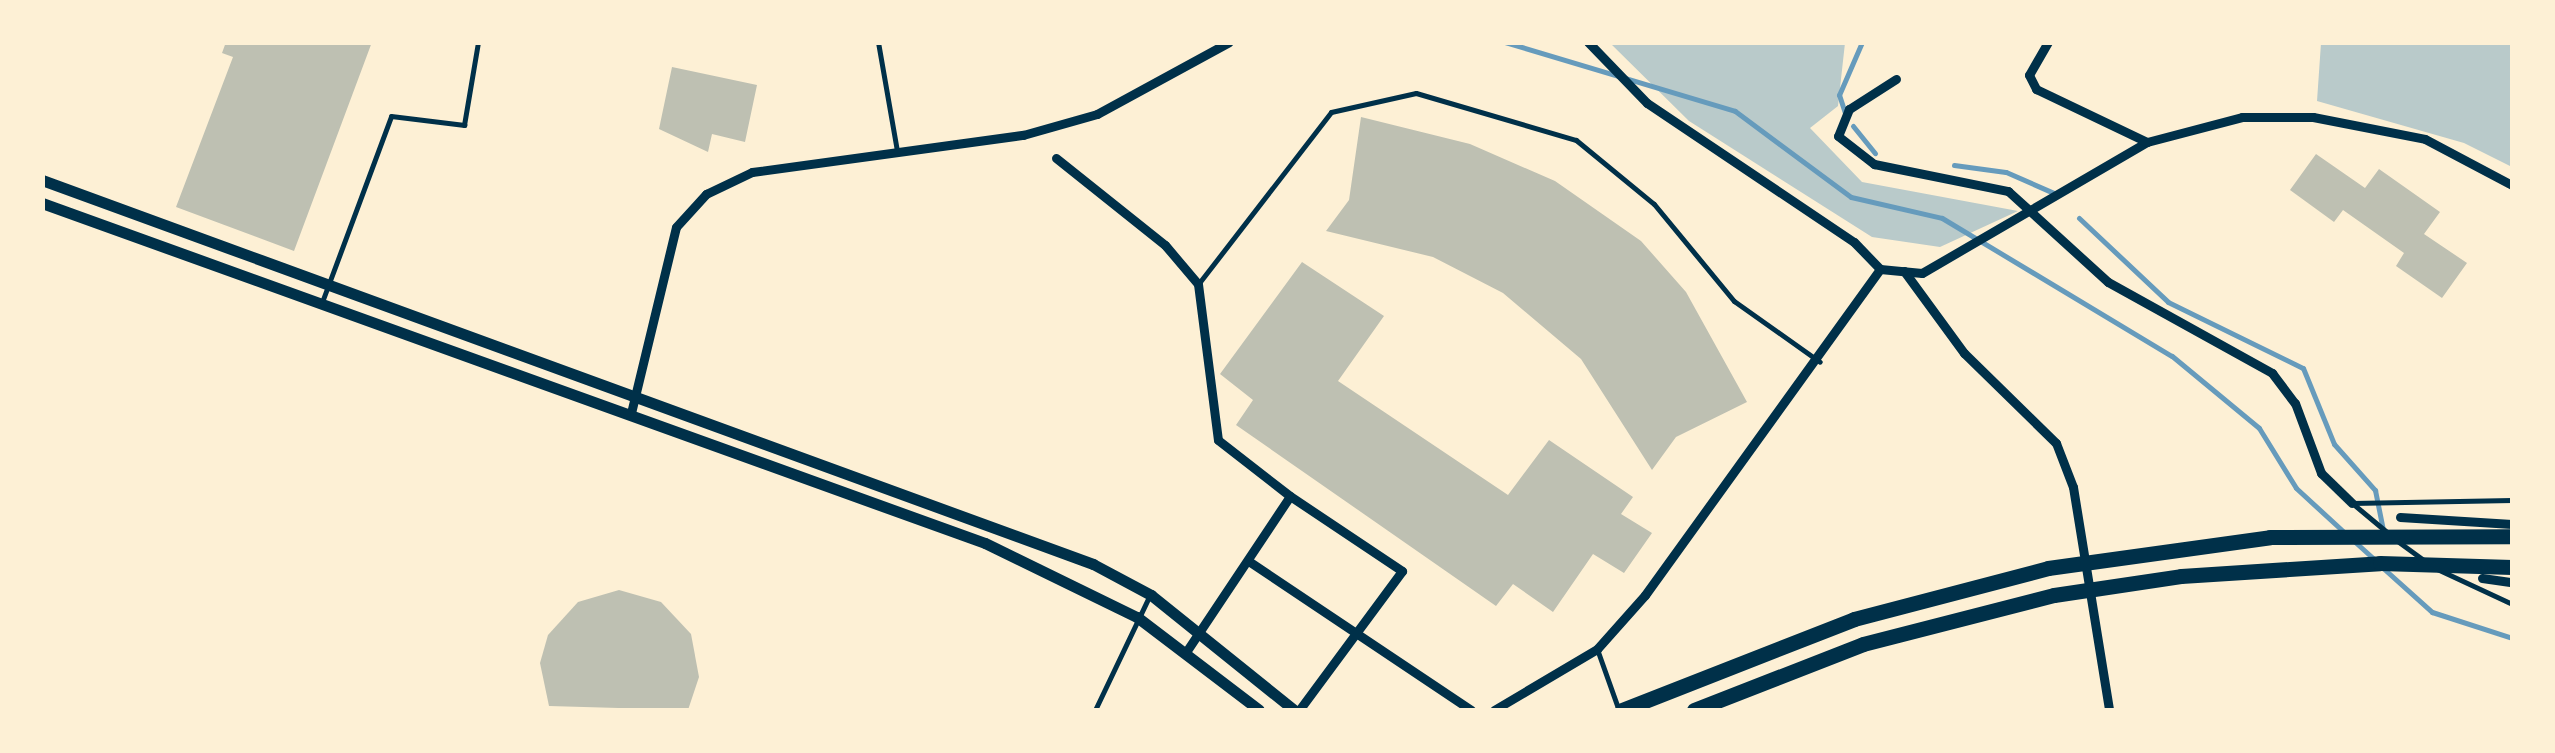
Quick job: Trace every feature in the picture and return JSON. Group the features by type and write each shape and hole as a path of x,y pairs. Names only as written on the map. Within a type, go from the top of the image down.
{"highway":[{"path":"1621,710 1854,619 2048,568 2270,537 2512,536"},
{"path":"1694,710 1863,644 2054,595 2181,576 2380,563 2512,568"}],"street":[{"path":"631,413 676,226 706,194 752,172 897,154 1097,114 1230,42"},
{"path":"1588,42 1647,102 1854,242 1880,269 1922,273 2147,142 2242,117 2313,117 2426,139 2512,184"},
{"path":"2048,42 2029,75 2036,89 2147,142"},
{"path":"1896,78 1849,109 1838,136 1874,164 2008,190 2037,209 2108,282 2272,372 2295,403 2321,473 2352,503"},
{"path":"42,180 996,524 1151,595 1296,710 1402,571 1290,496 1218,440 1198,284 1056,158"},
{"path":"42,203 984,543 1137,616 1259,710"},
{"path":"1494,710 1597,649 1820,362 1880,269"},
{"path":"1904,271 1964,353 2056,443 2073,487 2109,710"},
{"path":"1186,652 1250,562 1290,496"},
{"path":"2400,517 2512,524"},
{"path":"1250,562 1471,710"},
{"path":"2482,578 2512,582"}],"lane":[{"path":"322,302 391,116 464,124 478,42"},
{"path":"878,42 897,154"},
{"path":"1198,284 1331,112 1416,93 1576,140 1654,204 1760,320 1820,362"},
{"path":"1753,329 1760,320"},
{"path":"2352,503 2512,500"},
{"path":"2352,503 2455,581 2512,604"},
{"path":"1095,710 1137,616 1151,595"},
{"path":"1597,649 1621,710"}],"shaded area":[{"path":"1610,43 1845,43 1838,106 1810,128 1862,182 2018,211 1940,247 1872,237 1689,121"},
{"path":"2321,43 2512,43 2512,167 2464,143 2317,101"}],"building":[{"path":"226,42 372,42 294,251 176,207 233,57 222,53"},
{"path":"672,67 757,85 745,142 712,134 708,152 659,129"},
{"path":"1361,117 1470,144 1555,181 1641,241 1686,292 1747,402 1676,437 1652,470 1581,359 1503,293 1433,257 1326,231 1349,200"},
{"path":"2316,154 2365,188 2379,169 2440,212 2424,234 2467,263 2442,298 2396,266 2404,253 2343,210 2334,222 2290,190"},
{"path":"1302,262 1384,316 1338,381 1508,495 1549,440 1633,497 1621,514 1652,533 1624,573 1593,554 1553,612 1513,584 1496,606 1236,425 1253,400 1220,374"},
{"path":"619,590 661,602 691,634 699,677 688,710 549,706 540,663 548,635 578,602"}],"waterway":[{"path":"1505,42 1735,111 1851,197 1942,218 2172,356 2259,428 2296,488 2346,534"},
{"path":"1845,113 1839,95 1862,42"},
{"path":"1853,126 1875,153"},
{"path":"1954,165 2006,172 2056,194"},
{"path":"2079,218 2168,302 2303,368 2334,444 2375,490 2383,530"},
{"path":"2354,541 2375,560"},
{"path":"2383,568 2432,612 2512,638"}]}
